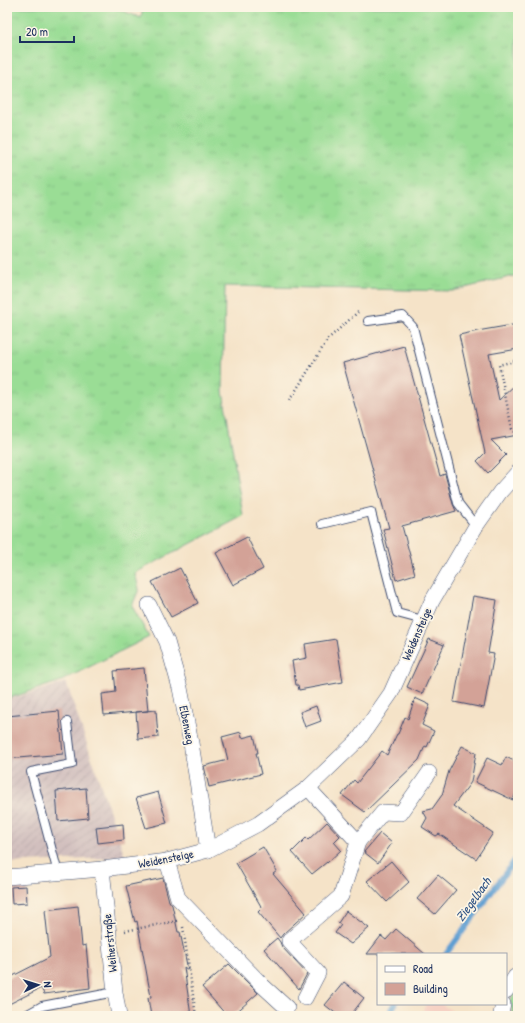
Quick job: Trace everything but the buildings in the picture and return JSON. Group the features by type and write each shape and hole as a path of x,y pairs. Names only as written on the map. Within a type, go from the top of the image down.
{"street":[{"name":"Weidensteige","path":"7,877 102,869 167,861 208,850 258,824 308,788 359,739 391,693 432,601 476,526 500,492 518,472"},
{"name":"Elbenweg","path":"149,605 167,642 180,688 191,743 208,850"},
{"path":"305,998 318,973 289,941 341,896 358,842 383,812 401,813 429,773"},
{"path":"308,788 358,842"},
{"path":"167,861 178,898 263,986 287,1008"},
{"name":"Weiherstraße","path":"102,869 115,992 119,1016"},
{"path":"507,989 518,975"},
{"path":"502,1016 503,1005"}],"lane":[{"path":"368,321 403,316 413,327 458,503 476,526"},
{"path":"322,524 371,512 397,613 423,620"},
{"path":"58,873 31,772 72,764 67,722"},
{"path":"25,1016 42,1006 115,992"}],"path":[{"path":"289,400 328,338 357,312 365,310 368,321"},
{"path":"518,360 499,365 512,429 518,435"},
{"path":"109,934 182,921 196,1016"}],"shaded area":[{"path":"66,682 125,857 7,863 7,700"},
{"path":"426,1005 443,1005 460,1016 420,1016"}],"green space":[{"path":"7,7 113,7 141,18 143,7 518,7 518,275 452,291 225,286 223,391 243,516 135,573 139,589 132,606 149,637 61,681 7,699"},
{"path":"518,987 518,1016 513,1016 510,1001"}],"waterway":[{"name":"Ziegelbach","path":"447,953 518,856"},
{"name":"Ziegelbach","path":"388,1016 394,1005"}]}
